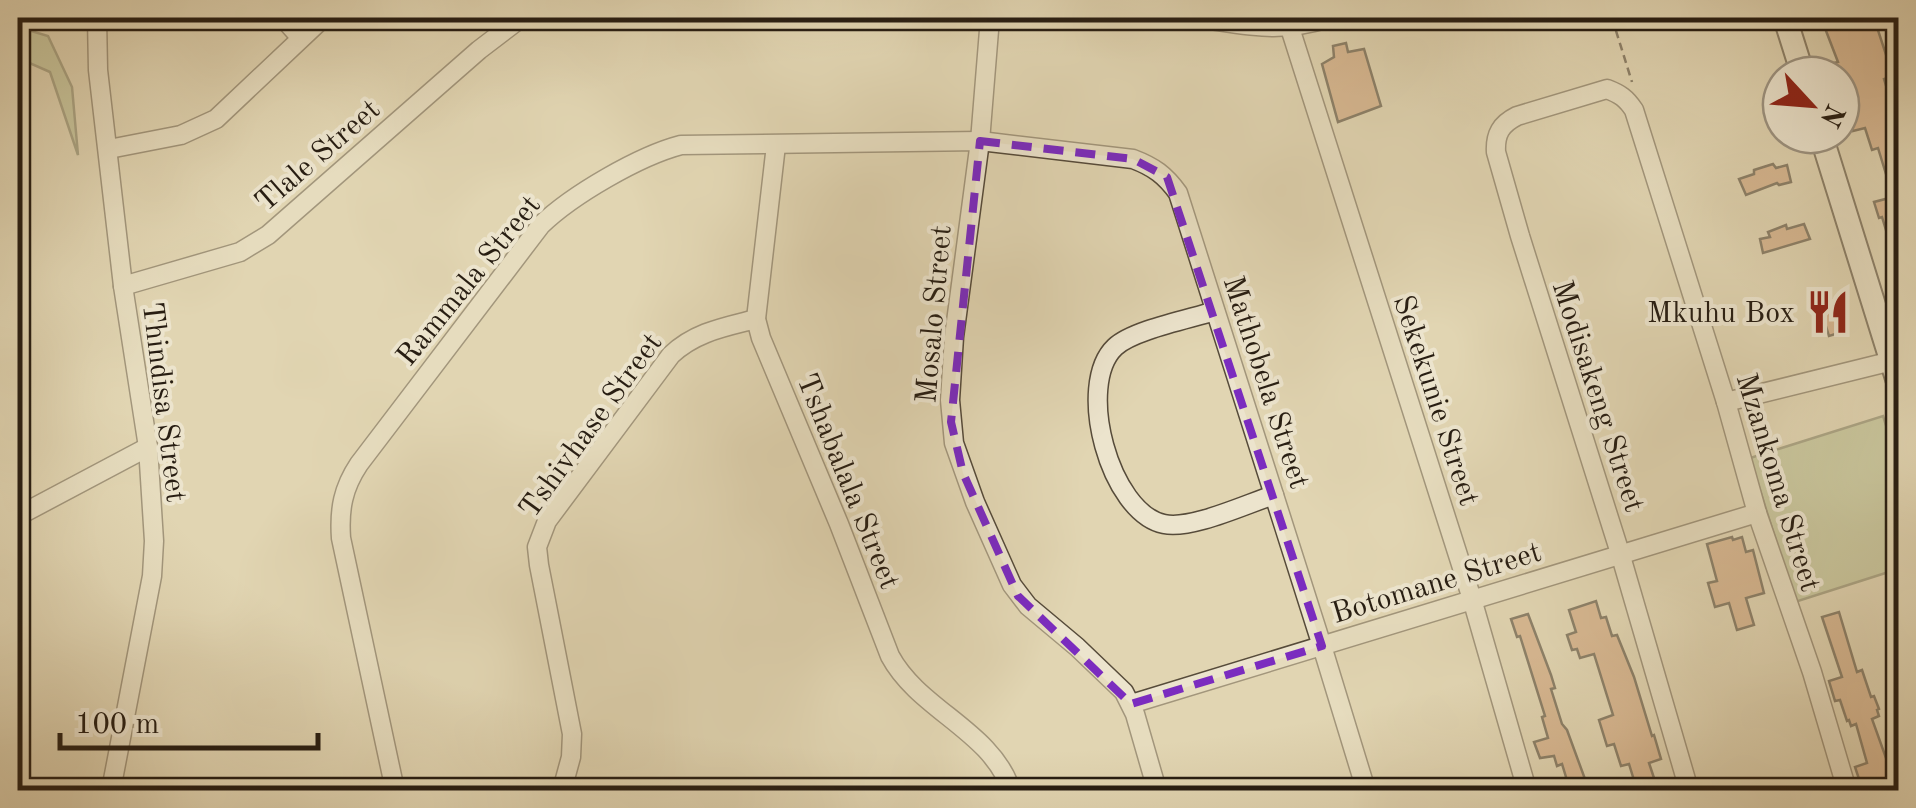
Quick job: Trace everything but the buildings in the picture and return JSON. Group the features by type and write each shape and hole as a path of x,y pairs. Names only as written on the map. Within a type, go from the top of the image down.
{"street":[{"name":"Thindisa Street","path":"97,18 98,70 123,286 148,446 154,541 152,576 111,790"},
{"path":"284,18 300,38"},
{"path":"109,149 181,134 216,119 322,18"},
{"name":"Tlale Street","path":"123,286 252,246 478,50 521,18"},
{"name":"Mosalo Street","path":"990,18 980,141 951,368 954,443 975,502 1018,596 1124,692 1157,790"},
{"path":"1197,18 1266,28 1290,28 1329,18"},
{"path":"1785,18 1797,55"},
{"name":"Sekekunie Street","path":"1290,28 1472,599 1526,790"},
{"name":"Modisakeng Street","path":"1629,103 1606,89 1517,116 1500,129 1496,152 1689,790"},
{"name":"Mzankoma Street","path":"1629,103 1847,790"},
{"name":"Rammala Street","path":"395,790 341,538 344,492 349,479 541,225 562,206 666,149 699,144 980,141"},
{"name":"Mathobela Street","path":"980,141 1133,159 1152,166 1178,193 1366,790"},
{"name":"Tshabalala Street","path":"776,145 756,319 771,366 898,671 988,751 1011,790"},
{"path":"1726,402 1895,371 1828,155"},
{"path":"1215,312 1139,334 1114,347 1102,370 1097,398 1100,433 1132,504 1164,524 1187,524 1274,495"},
{"name":"Tshivhase Street","path":"562,790 571,757 572,734 539,566 540,534 670,354 698,335 756,319"},
{"path":"18,516 148,446"},
{"name":"Botomane Street","path":"1131,704 1757,513"}],"path":[{"path":"1612,18 1633,87 1629,103"}],"highlighted area":[{"path":"980,141 1133,159 1167,177 1322,646 1131,704 1018,596 963,473 951,422"}],"green space":[{"path":"18,27 48,36 72,87 78,155 50,72 18,58"},
{"path":"1883,416 1898,464 1898,569 1795,602 1750,458"}],"place":[{"name":"Mkuhu Box","path":"1828,312"}]}
